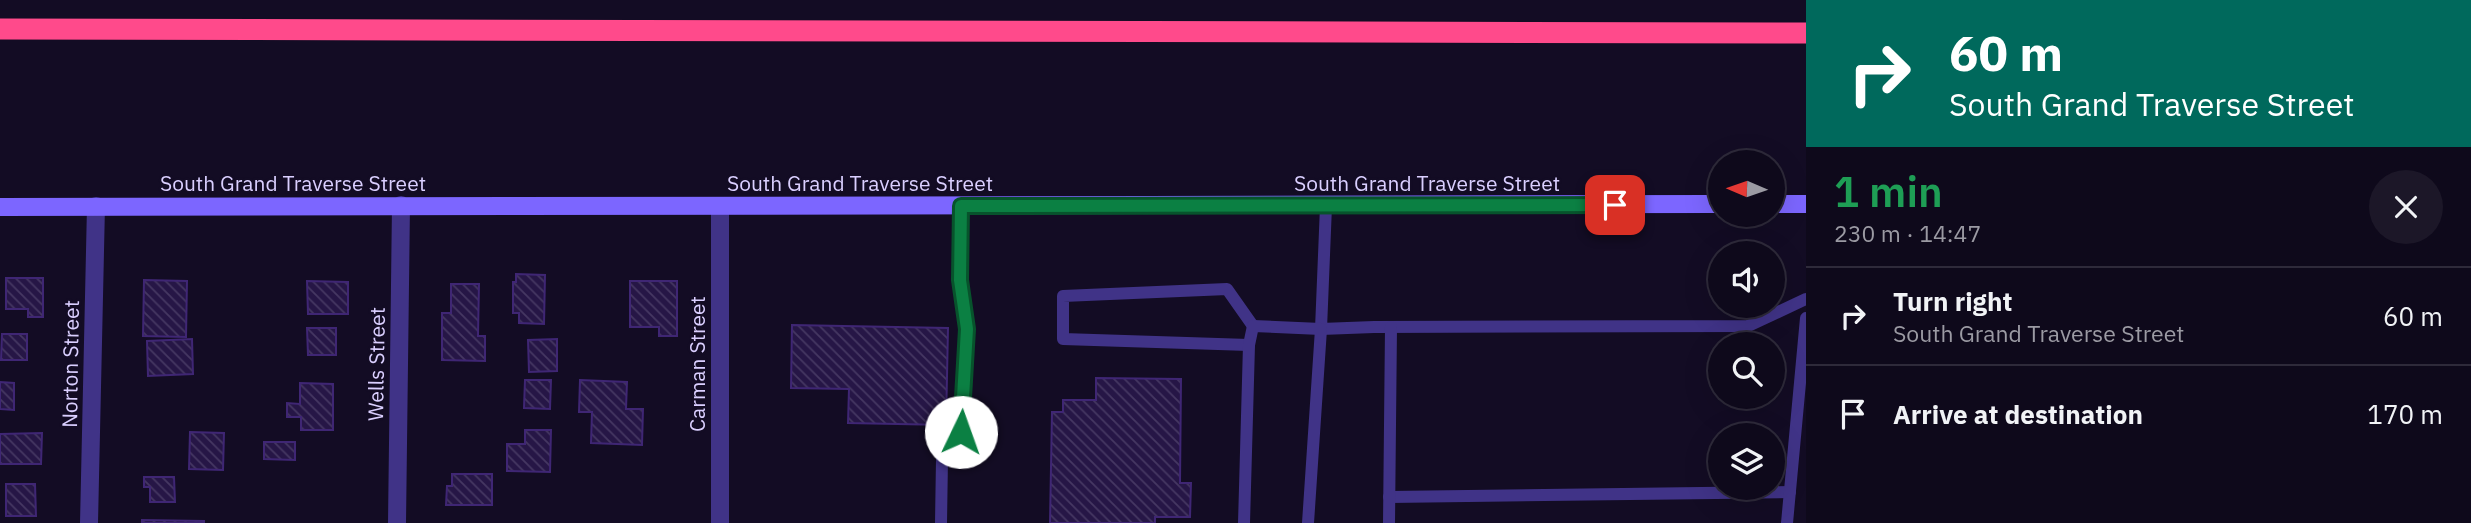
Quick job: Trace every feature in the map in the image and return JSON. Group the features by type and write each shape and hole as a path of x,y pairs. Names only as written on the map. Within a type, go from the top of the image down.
{"highway":[{"path":"0,29 1806,33"}],"main road":[{"name":"South Grand Traverse Street","path":"0,207 1708,204"},
{"path":"1785,204 1806,204"}],"street":[{"name":"Wells Street","path":"397,523 401,205"},
{"name":"Norton Street","path":"89,523 96,206"},
{"name":"Carman Street","path":"720,206 720,523"}],"lane":[{"path":"941,523 942,459 955,445 961,432 967,329 960,280 961,206"},
{"path":"1308,523 1326,206"},
{"path":"1244,523 1249,345 1253,326 1227,289 1063,296 1063,340 1249,345"},
{"path":"1253,326 1321,329 1748,326 1806,299"},
{"path":"1787,523 1806,318"},
{"path":"1389,523 1391,327"},
{"path":"1389,497 1790,492"}],"building":[{"path":"516,274 545,275 544,324 519,323 519,313 513,313 513,282 516,282"},
{"path":"6,278 43,278 43,317 28,317 28,309 6,309"},
{"path":"144,280 187,281 186,337 143,336"},
{"path":"307,281 348,282 348,314 308,314"},
{"path":"630,281 677,281 677,336 659,336 659,327 630,327"},
{"path":"451,284 479,284 478,336 485,336 485,361 442,360 442,313 451,313"},
{"path":"792,325 948,328 946,425 848,423 849,389 791,388"},
{"path":"307,328 336,328 336,355 308,355"},
{"path":"2,334 27,334 27,360 1,360"},
{"path":"192,339 193,374 148,376 147,341"},
{"path":"557,339 557,371 529,372 528,340"},
{"path":"1096,378 1181,379 1180,483 1191,483 1190,517 1155,517 1155,523 1050,523 1052,412 1063,412 1063,400 1096,400"},
{"path":"525,380 551,380 550,409 524,408"},
{"path":"580,380 627,382 626,409 643,409 642,445 591,443 592,412 579,412"},
{"path":"0,382 14,383 14,410 0,409"},
{"path":"300,383 333,384 333,430 301,430 301,417 287,417 287,403 300,404"},
{"path":"525,430 551,430 550,472 507,471 507,444 525,444"},
{"path":"190,432 224,433 223,470 189,469"},
{"path":"42,433 41,464 0,464 0,434"},
{"path":"264,442 295,442 295,460 264,459"},
{"path":"452,474 492,474 492,505 446,505 447,486 452,486"},
{"path":"144,477 174,477 175,502 150,502 150,487 144,487"},
{"path":"6,484 35,484 36,516 6,516"},
{"path":"142,520 204,521 204,523 142,523"}],"route":[{"path":"961,432 967,329 960,280 961,206 1615,205"}]}
